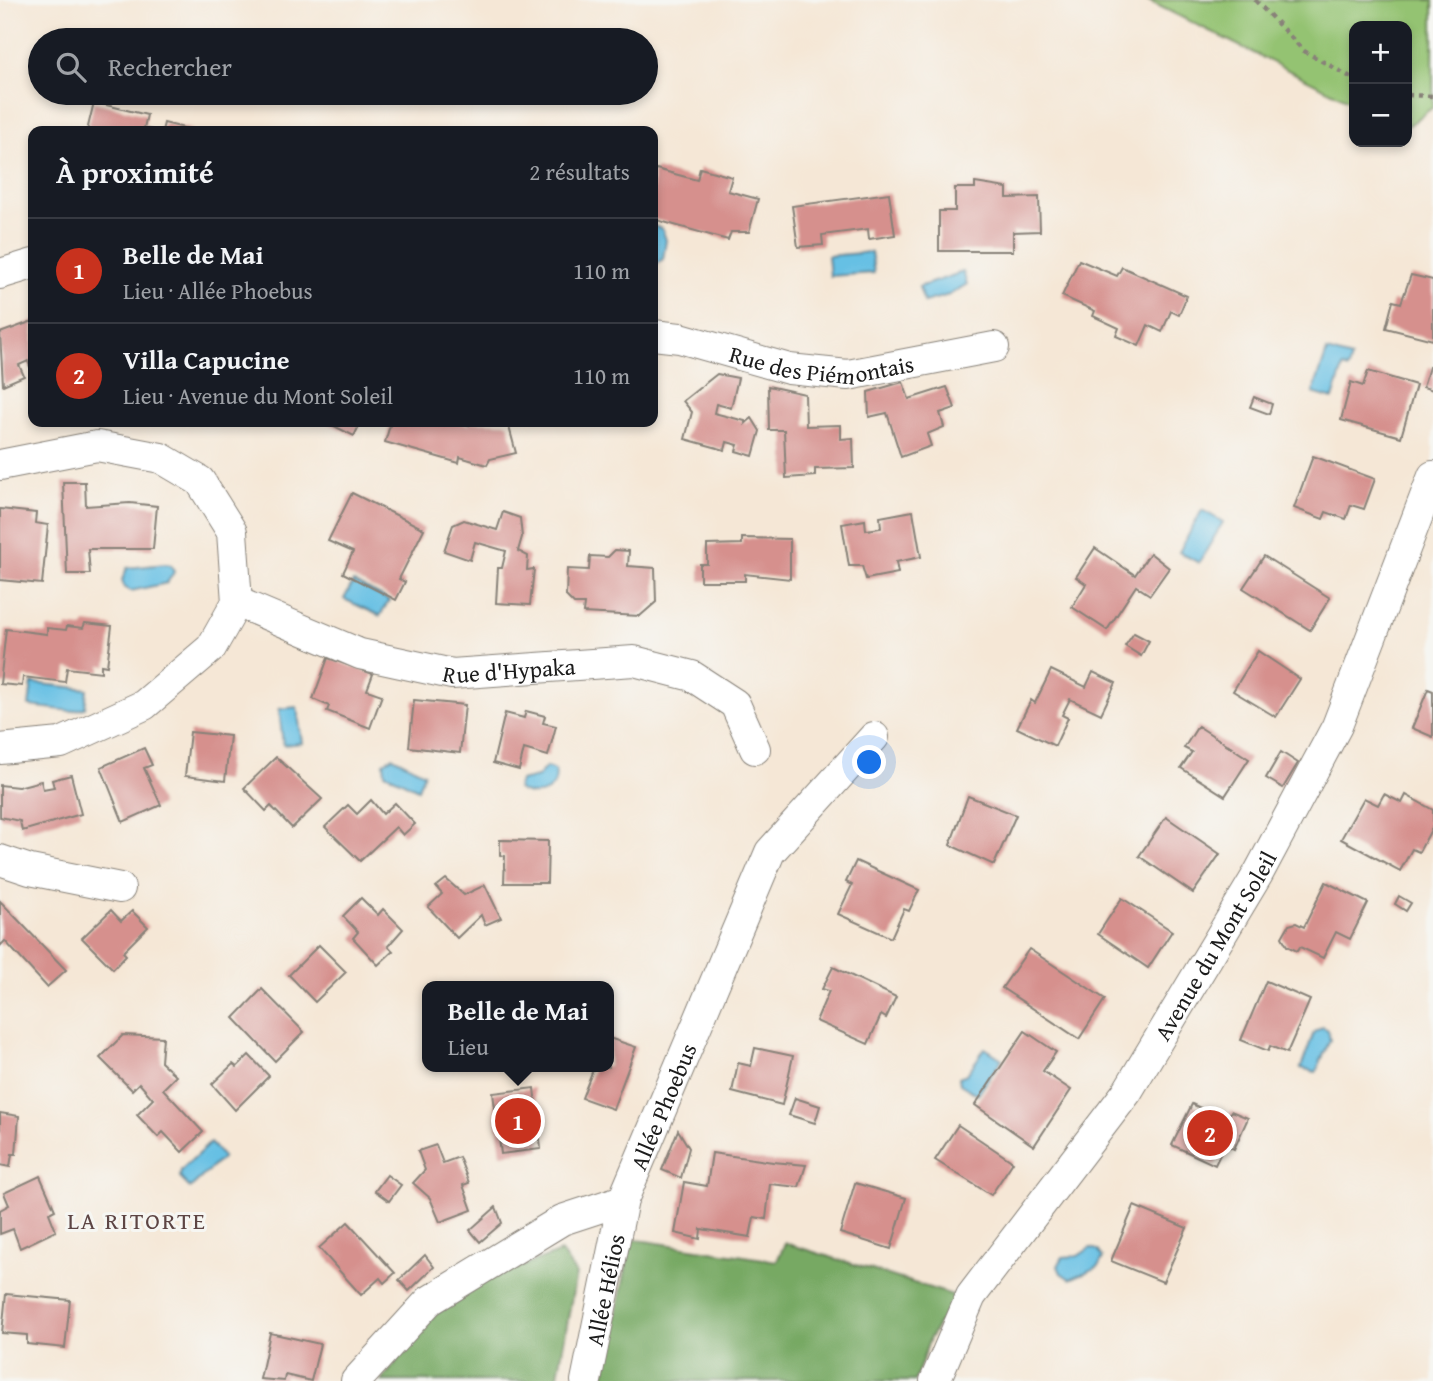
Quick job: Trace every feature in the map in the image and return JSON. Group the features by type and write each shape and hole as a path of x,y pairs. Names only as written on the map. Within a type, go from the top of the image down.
{"street":[{"path":"0,274 28,266"},
{"name":"Rue des Piémontais","path":"658,336 680,338 789,369 848,375 994,347"},
{"path":"0,465 97,446 161,458 200,481 232,531 237,602 211,648 144,705 61,743 0,749"},
{"name":"Avenue du Mont Soleil","path":"935,1381 971,1296 1127,1092 1258,874 1337,726 1433,477"},
{"name":"Rue d'Hypaka","path":"237,602 360,654 452,674 634,661 692,676 734,704 755,748"},
{"name":"Allée Phoebus","path":"623,1200 770,852 874,737"},
{"path":"0,860 30,870 120,888"},
{"path":"356,1381 429,1301 562,1220 623,1200"},
{"name":"Allée Hélios","path":"586,1381 623,1200"}],"path":[{"path":"1255,0 1304,51 1349,76"},
{"path":"1412,95 1433,96"}],"green space":[{"path":"1147,0 1433,0 1433,107 1412,123 1412,21 1349,21 1349,101"},
{"path":"632,1239 777,1261 785,1243 956,1296 930,1338 915,1381 603,1381"},
{"path":"561,1252 576,1274 557,1381 381,1381 434,1315 482,1281"}],"water":[{"path":"658,228 662,229 666,240 663,259 658,262"},
{"path":"871,252 874,273 830,276 828,256"},
{"path":"963,272 967,284 949,295 924,302 919,287"},
{"path":"1327,351 1351,358 1348,369 1343,367 1333,399 1313,393"},
{"path":"1202,510 1223,522 1199,563 1179,552"},
{"path":"171,565 174,572 167,583 131,591 124,587 122,580 127,568"},
{"path":"353,582 389,600 380,616 344,599"},
{"path":"32,683 87,689 85,708 71,711 29,706"},
{"path":"297,707 302,743 283,745 279,709"},
{"path":"393,757 424,773 418,789 385,773 384,762"},
{"path":"546,767 555,770 556,778 550,789 544,793 531,794 517,789 520,781 537,777"},
{"path":"1323,1027 1328,1030 1330,1040 1316,1072 1301,1068 1314,1032"},
{"path":"985,1048 1002,1059 978,1095 960,1084 959,1077 967,1074"},
{"path":"210,1143 223,1157 190,1188 180,1178 181,1170"},
{"path":"1090,1248 1098,1250 1103,1258 1098,1267 1070,1279 1061,1273 1058,1266 1063,1257 1078,1256"}],"building":[{"path":"93,105 106,105 147,115 144,126 88,126"},
{"path":"700,168 732,177 728,191 758,199 749,232 731,232 728,240 658,220 658,170 697,180"},
{"path":"975,183 1007,188 1007,198 1039,197 1040,231 1013,232 1013,251 939,251 939,211 955,211 955,188 975,188"},
{"path":"889,193 895,235 869,239 868,229 822,235 823,245 798,247 792,206"},
{"path":"1079,260 1117,276 1122,267 1187,296 1179,315 1171,311 1162,332 1148,325 1139,346 1116,336 1119,328 1093,316 1095,311 1062,296"},
{"path":"1411,275 1433,280 1433,340 1386,328 1393,301 1401,303"},
{"path":"28,323 28,361 19,365 24,376 3,385 0,333"},
{"path":"1429,367 1433,368 1433,390 1423,387"},
{"path":"1368,371 1416,385 1401,437 1341,420 1351,382 1363,386"},
{"path":"717,374 738,378 731,408 716,404 714,413 745,421 745,424 752,418 760,431 753,456 736,451 738,445 727,442 725,450 685,439 692,412 683,401"},
{"path":"903,382 909,399 947,387 955,408 940,413 944,427 927,434 931,446 901,457 887,413 869,417 868,392"},
{"path":"768,386 805,394 806,426 841,425 841,439 853,438 854,468 815,469 815,476 786,478 784,430 769,430"},
{"path":"1254,397 1272,404 1269,414 1250,407"},
{"path":"336,427 358,427 354,436"},
{"path":"390,427 509,427 516,453 490,459 487,465 460,457 459,463 385,442"},
{"path":"1313,456 1375,479 1364,509 1351,505 1346,519 1326,512 1323,519 1294,508"},
{"path":"63,482 85,482 86,506 130,503 157,506 153,549 88,549 90,574 67,574"},
{"path":"352,493 424,529 399,579 405,582 396,600 343,573 353,552 328,541"},
{"path":"0,509 36,513 35,523 48,525 42,584 0,580"},
{"path":"913,511 921,557 896,562 898,573 866,579 862,566 849,566 842,524 865,520 866,530 881,528 880,517"},
{"path":"503,512 520,518 522,537 518,551 528,556 527,570 534,569 530,605 496,603 498,568 502,568 506,551 475,542 470,560 444,551 453,525 464,520 497,530"},
{"path":"742,538 790,539 790,579 745,574 745,581 700,581 700,564 707,564 707,545 742,544"},
{"path":"1095,548 1135,575 1150,553 1169,568 1150,595 1136,586 1107,630 1072,607 1086,584 1076,577"},
{"path":"615,550 629,551 628,566 655,568 656,602 640,616 583,613 584,604 574,604 566,596 567,569 589,570 590,556 608,557"},
{"path":"1264,556 1330,598 1310,630 1243,588"},
{"path":"85,623 112,626 107,666 101,665 101,672 67,668 65,682 23,677 22,686 0,684 6,629 47,634 47,628 83,628"},
{"path":"1134,633 1149,641 1141,656 1125,646"},
{"path":"1258,651 1300,679 1276,717 1233,691"},
{"path":"328,658 373,674 367,690 382,695 370,728 327,711 329,706 313,699"},
{"path":"1051,670 1086,687 1093,672 1116,683 1101,714 1070,699 1062,715 1068,718 1055,746 1017,728 1031,700 1035,703"},
{"path":"1428,689 1433,691 1433,737 1412,728"},
{"path":"414,700 465,705 460,753 409,747"},
{"path":"526,711 545,716 543,723 556,726 548,756 524,749 519,770 493,763 505,713 524,718"},
{"path":"1198,726 1249,759 1225,796 1181,768 1192,752 1184,748"},
{"path":"190,732 230,736 225,781 185,776"},
{"path":"144,748 152,765 144,768 161,805 123,822 101,767"},
{"path":"1281,752 1298,763 1283,788 1266,778"},
{"path":"276,757 322,799 292,828 271,806 266,811 244,788"},
{"path":"71,775 81,814 22,831 20,821 0,817 0,785 18,787 41,781 43,789 54,787 52,780"},
{"path":"1384,794 1402,803 1406,795 1433,810 1433,826 1419,852 1412,849 1400,871 1341,839 1364,798 1378,805"},
{"path":"968,796 1016,815 994,865 950,845"},
{"path":"371,800 383,814 395,803 415,824 403,835 396,827 360,861 325,827 348,805 357,814"},
{"path":"1166,817 1220,854 1193,893 1139,856"},
{"path":"500,840 548,841 547,883 504,883 505,856 500,855"},
{"path":"856,861 919,890 909,911 904,909 891,938 838,914 852,885 846,882"},
{"path":"446,879 464,895 485,885 501,918 485,925 481,915 457,938 428,907 442,894 436,887"},
{"path":"1326,882 1368,903 1350,939 1336,932 1323,958 1300,947 1297,951 1287,946 1282,937 1289,925 1296,923 1304,927"},
{"path":"1399,896 1411,903 1406,911 1395,904"},
{"path":"361,898 378,915 383,909 403,929 388,946 393,951 378,965 353,938 358,932 343,916"},
{"path":"1122,898 1172,931 1148,968 1098,934"},
{"path":"0,901 66,970 47,987 5,941 0,946"},
{"path":"111,910 121,921 132,911 148,927 123,952 126,955 113,969 82,938"},
{"path":"319,945 346,972 315,1002 289,975"},
{"path":"1029,949 1105,999 1079,1039 1002,988"},
{"path":"833,967 896,997 886,1018 881,1015 868,1044 816,1021 829,991 822,989"},
{"path":"1266,981 1310,1000 1287,1053 1270,1046 1268,1051 1241,1040"},
{"path":"262,989 304,1032 275,1061 234,1018"},
{"path":"1025,1031 1056,1052 1043,1071 1071,1090 1034,1146 975,1105"},
{"path":"123,1035 163,1037 161,1062 176,1076 163,1089 203,1132 182,1152 163,1132 158,1137 137,1115 153,1099 139,1083 132,1090 100,1058"},
{"path":"614,1040 636,1047 613,1109 582,1098 592,1072 614,1072"},
{"path":"755,1048 793,1056 782,1105 732,1092 738,1063 751,1066"},
{"path":"249,1055 269,1076 235,1110 212,1084 233,1064 237,1067"},
{"path":"534,1088 541,1149 501,1154 493,1093"},
{"path":"795,1098 820,1106 815,1123 789,1115"},
{"path":"1192,1104 1227,1121 1231,1111 1248,1118 1234,1149 1225,1144 1215,1165 1172,1145"},
{"path":"0,1113 19,1116 16,1154 12,1154 10,1167 0,1165"},
{"path":"958,1125 1013,1162 991,1195 935,1160"},
{"path":"678,1130 689,1148 681,1178 662,1170"},
{"path":"436,1145 443,1163 459,1157 469,1183 463,1185 472,1210 440,1222 430,1198 413,1183 425,1170 418,1151"},
{"path":"712,1153 806,1165 799,1187 770,1184 766,1219 754,1217 750,1237 701,1229 700,1239 675,1233 684,1182 707,1186"},
{"path":"387,1175 401,1185 389,1201 375,1191"},
{"path":"40,1176 55,1210 49,1213 56,1231 20,1248 13,1229 0,1234 0,1210 9,1205 4,1193"},
{"path":"855,1183 906,1198 891,1249 840,1233"},
{"path":"1134,1206 1187,1228 1163,1282 1111,1261"},
{"path":"496,1207 502,1223 480,1242 470,1230"},
{"path":"348,1222 395,1273 384,1283 380,1278 361,1295 319,1248"},
{"path":"425,1255 434,1267 409,1291 399,1280"},
{"path":"6,1294 70,1300 65,1348 27,1344 27,1335 2,1333"},
{"path":"270,1333 320,1344 311,1381 285,1375 284,1381 260,1379"}],"place":[{"name":"Belle de Mai","path":"518,1121"},
{"name":"Villa Capucine","path":"1210,1133"}],"district":[{"name":"LA RITORTE","path":"137,1220"}]}
